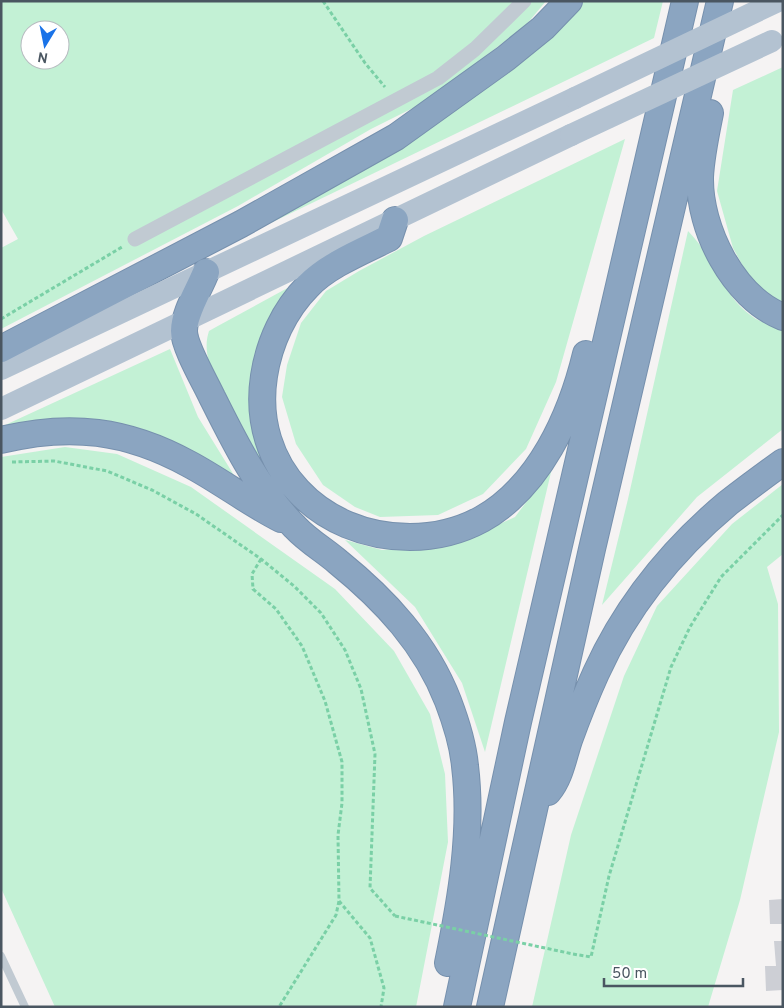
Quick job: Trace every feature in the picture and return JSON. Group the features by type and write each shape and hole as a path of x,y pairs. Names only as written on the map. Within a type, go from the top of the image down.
{"highway":[{"path":"1,349 241,224 396,137 506,58 543,28 569,1"},
{"path":"457,1007 518,722 685,1"},
{"path":"719,4 725,30 700,176 702,208 709,230 721,256 742,288 759,303 783,318"},
{"path":"490,1007 534,801 719,4"},
{"path":"395,220 389,238 322,274 296,299 280,324 272,342 265,367 262,389 263,416 267,437 276,460 286,476 297,490 318,509 343,524 358,530 386,536 420,537 442,534 482,519 510,498 530,477 557,432 572,401 584,364 594,322 617,292"},
{"path":"206,272 200,289 190,304 184,332 192,358 247,465 294,527"},
{"path":"6,451 37,432 65,430 91,431 119,436 152,447 189,464 294,527 355,577 398,618 414,638 433,669 447,700 458,732 465,764 468,820 454,937 441,1007"},
{"path":"534,801 549,792 557,777 570,738 596,673 611,642 649,584 722,509 783,462"}],"main road":[{"path":"1,369 778,1"},
{"path":"1,409 571,135 779,40"}],"street":[{"path":"136,239 438,78 475,49 524,1"}],"lane":[{"path":"1,956 25,1007"}],"path":[{"path":"322,1 364,63 397,101"},
{"path":"1,318 136,239"},
{"path":"6,451 107,471 152,490 196,514 262,559 294,586 321,613 345,650 361,689 375,754 370,888 395,916 591,958 609,876 670,667 690,627 721,577 783,515"},
{"path":"262,559 252,574 253,590 276,609 302,646 325,700 342,762 342,803 338,835 339,902 336,915 279,1007"},
{"path":"339,902 370,938 384,988 381,1007"}],"green space":[{"path":"1,1 546,1 526,25 427,101 371,129 238,206 1,329 1,248 18,239 1,209"},
{"path":"583,1 663,1 654,38 196,259 562,24"},
{"path":"783,67 783,310 756,290 733,248 717,191 733,90"},
{"path":"625,139 556,382 526,449 483,494 438,515 380,517 355,507 323,485 296,444 282,397 287,365 301,323 326,291 424,236"},
{"path":"688,231 705,253 725,287 742,308 760,321 783,328 783,429 697,497 602,605 628,499"},
{"path":"293,285 275,310 262,336 253,363 250,394 254,435 283,492 267,475 243,435 219,387 208,358 207,338 209,331"},
{"path":"170,349 198,417 240,485 67,419 3,426"},
{"path":"65,447 117,454 191,487 335,589 394,651 430,714 445,774 448,842 416,1007 55,1007 1,888 1,457"},
{"path":"552,468 485,752 462,683 415,607 345,540 382,550 460,542 515,517"},
{"path":"783,484 783,554 767,567 778,604 779,732 740,900 708,1007 532,1007 571,835 624,676 657,606 732,524"}],"building":[{"path":"783,899 783,924 770,924 769,900"},
{"path":"774,941 783,941 783,990 766,991 765,966 776,966"}]}
